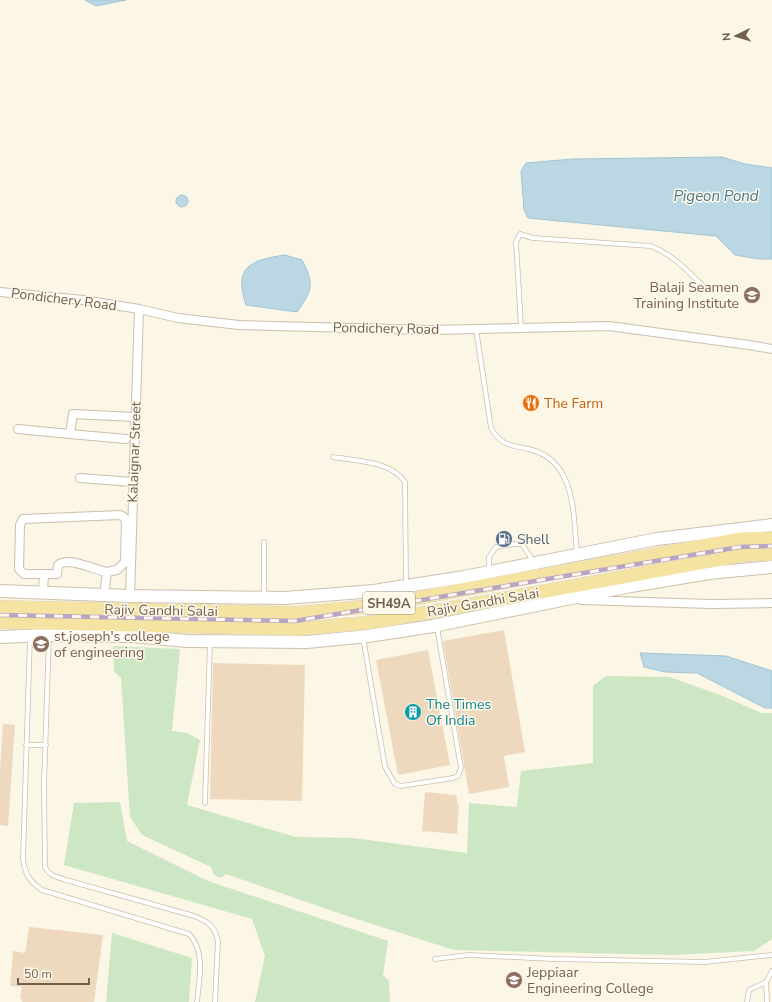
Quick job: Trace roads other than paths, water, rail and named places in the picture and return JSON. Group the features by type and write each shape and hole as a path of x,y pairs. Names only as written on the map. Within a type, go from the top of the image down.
{"main road":[{"name":"Rajiv Gandhi Salai","path":"0,622 30,629 50,619 90,608 297,613 373,606 741,539 772,538"},
{"name":"Rajiv Gandhi Salai","path":"0,607 30,607 50,619 89,624 298,629 375,622 631,581 743,555 772,554"},
{"path":"89,624 90,608"}],"street":[{"name":"Pondichery Road","path":"0,292 83,300 138,309 178,318 239,325 476,329 610,326 772,349"},
{"name":"Kalaignar Street","path":"130,596 138,309"},
{"path":"70,434 73,414 134,417"},
{"path":"18,429 126,438"},
{"path":"80,478 133,482"},
{"path":"120,515 124,517 126,522 125,562 117,570 107,572 93,570 82,564 61,563 58,565 57,574 44,574 24,574 19,569 20,525 25,518 120,515"},
{"path":"0,591 130,596 285,598 374,591 489,572 577,554 657,540 772,525"},
{"path":"50,619 132,636 187,641 307,642 362,637 437,625 562,599 631,581 772,566"},
{"path":"104,595 107,572"},
{"path":"43,592 44,574"},
{"path":"562,599 711,604 772,603"},
{"path":"0,637 30,629"}],"lane":[{"path":"521,327 516,242 520,234 533,238 651,246 666,252 677,260 704,287"},
{"path":"476,329 491,428 497,438 507,444 547,455 567,479 577,554"},
{"path":"333,456 390,468 399,474 405,482 406,586"},
{"path":"264,542 264,598"},
{"path":"489,572 489,557 496,547 522,544 535,563"},
{"path":"30,607 22,859 25,873 32,883 42,890 188,934 196,942 200,963 197,1002"},
{"path":"50,619 46,745 45,867 47,872 52,876 194,916 212,926 216,932 218,941 215,1002"},
{"path":"362,637 385,767 395,784 401,786 453,778 458,776 461,768 437,625"},
{"path":"205,803 210,641"},
{"path":"26,745 46,745"},
{"path":"435,959 469,955 553,959 705,962 772,955"},
{"path":"766,1002 766,982 772,971"},
{"path":"747,1002 749,990 766,982"}],"water":[{"path":"85,0 126,0 96,6"},
{"name":"Pigeon Pond","path":"722,157 745,164 772,168 772,259 759,259 735,255 716,236 528,218 524,210 521,171 526,163 573,159"},
{"path":"182,195 186,197 188,201 186,205 182,207 178,205 176,201 178,197"},
{"path":"285,255 302,260 309,275 309,293 297,312 246,305 242,281 244,273 248,267 263,259"},
{"path":"640,653 726,656 772,671 772,708 765,708 697,673 665,672 644,667"}],"railway":[{"path":"0,615 295,621 740,547 772,546"}],"place":[{"name":"Balaji Seamen Training Institute","path":"752,295"},
{"name":"The Farm","path":"531,403"},
{"name":"Shell","path":"504,539"},
{"name":"st.joseph's college of engineering","path":"41,644"},
{"name":"The Times Of India","path":"413,712"},
{"name":"Jeppiaar Engineering College","path":"514,980"}]}
